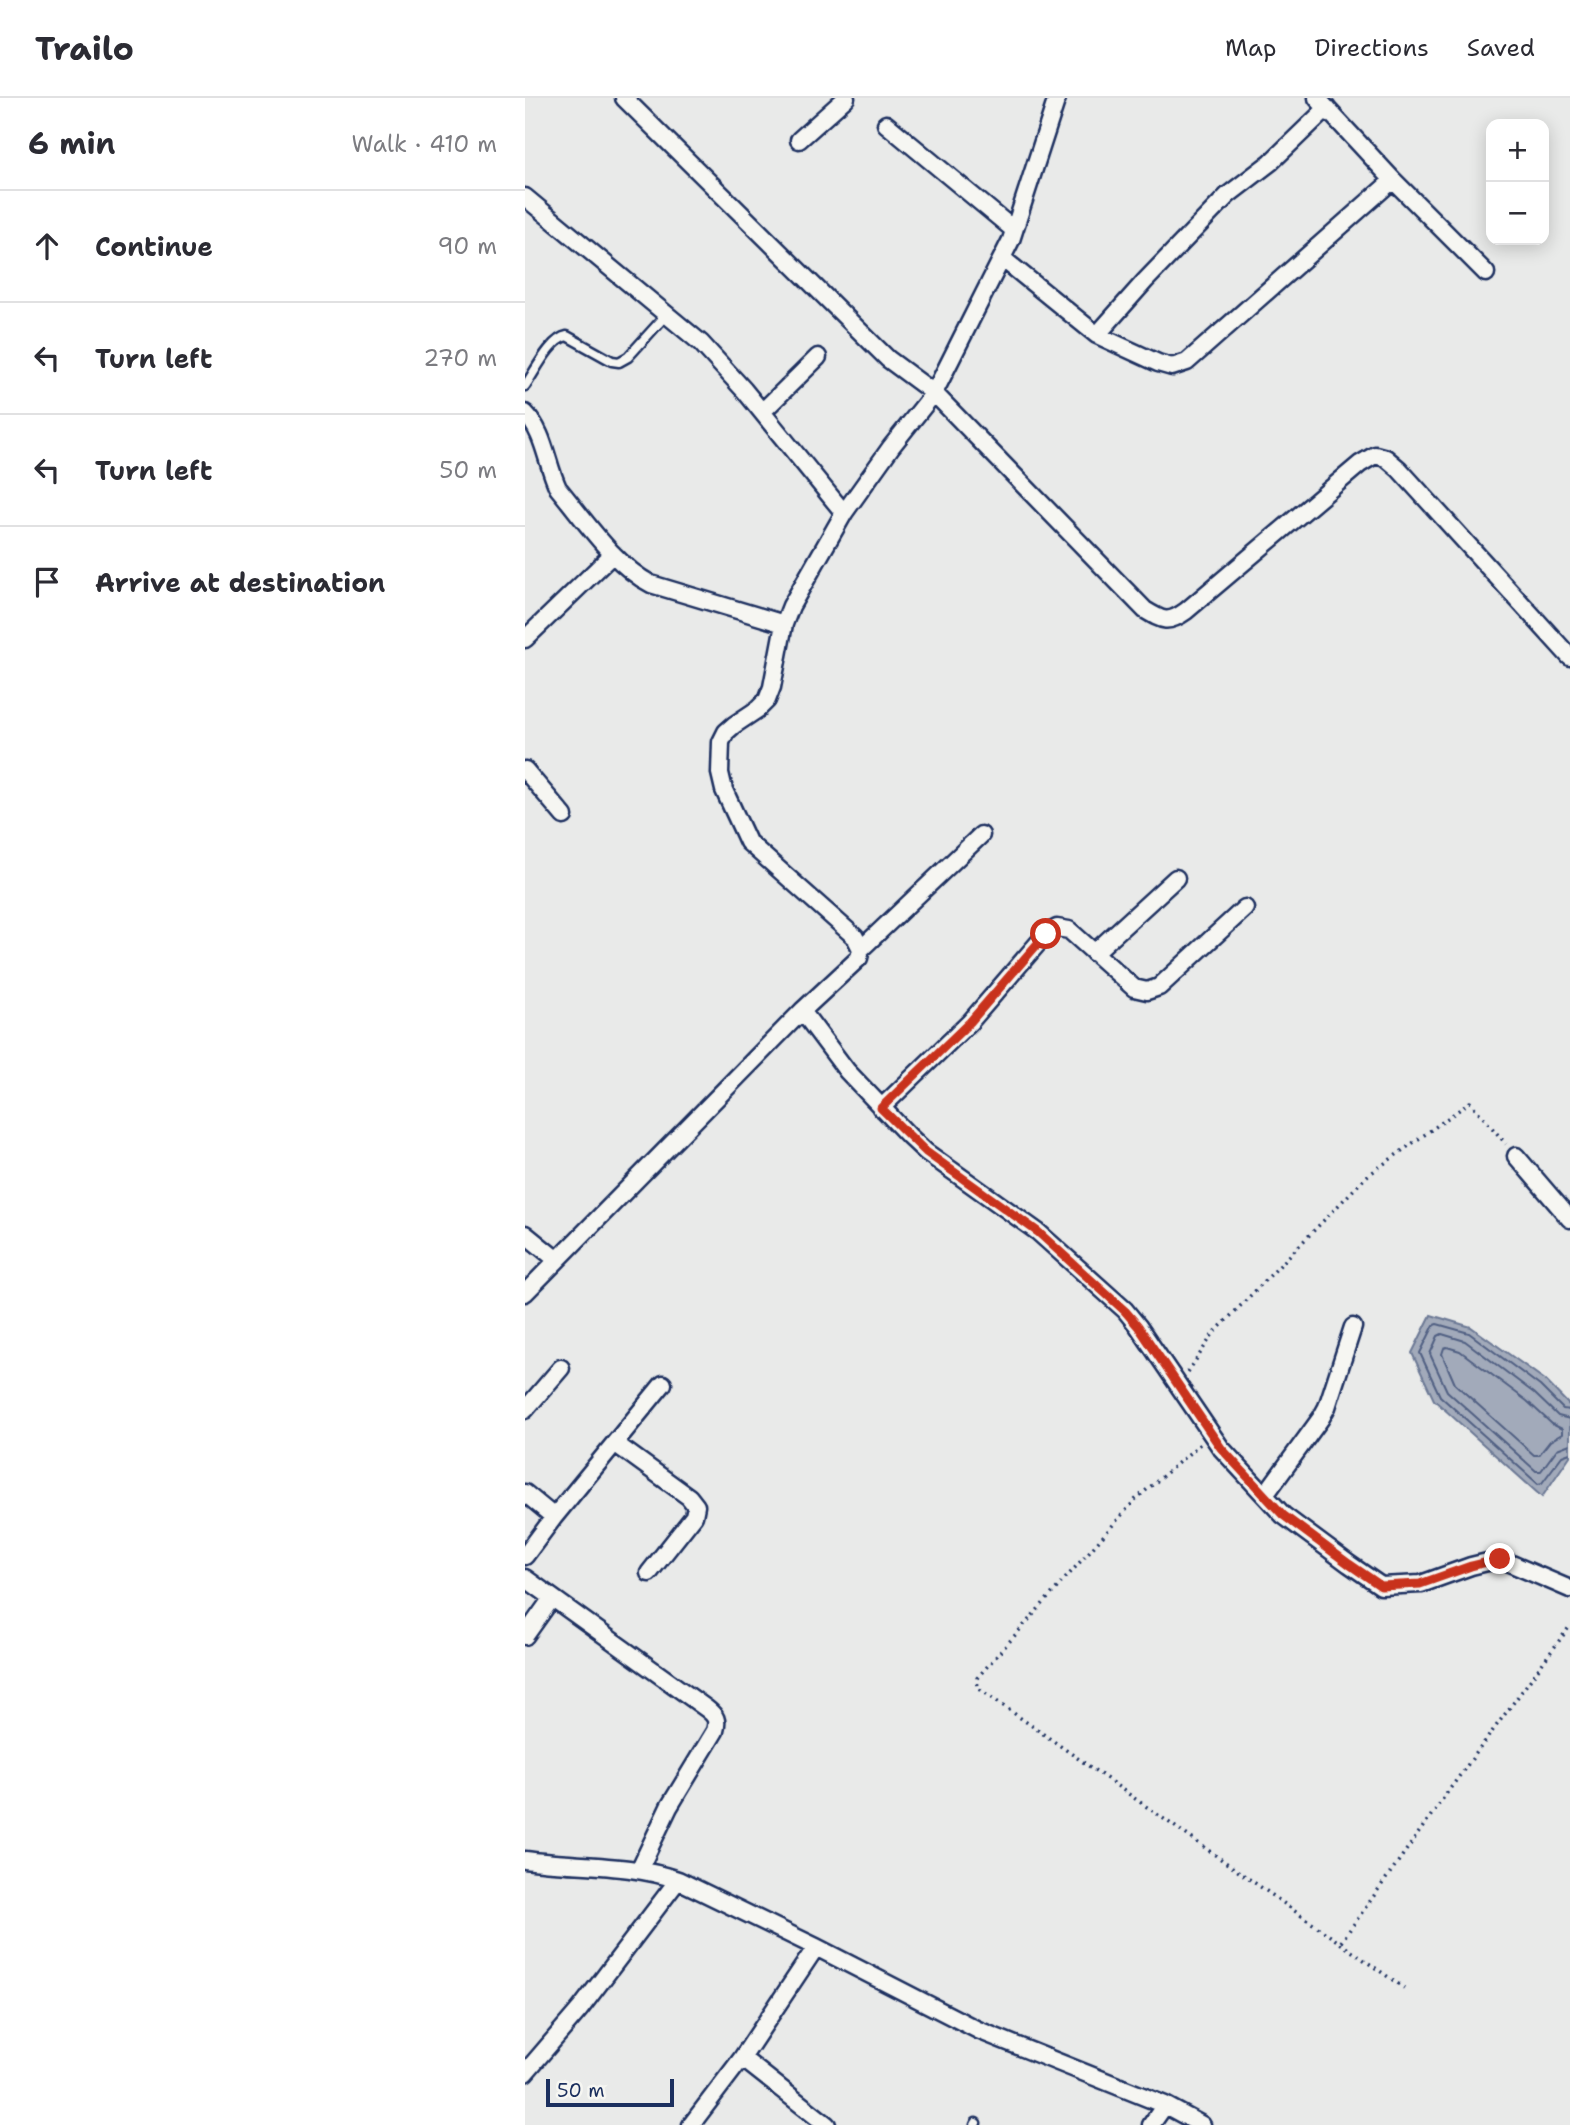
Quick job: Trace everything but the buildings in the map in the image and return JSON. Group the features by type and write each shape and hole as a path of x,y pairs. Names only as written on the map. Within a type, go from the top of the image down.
{"street":[{"path":"624,98 888,359 934,393 1145,610 1161,620 1175,619 1186,611 1360,464 1375,455 1386,458 1399,469 1570,657"},
{"path":"799,140 846,98"},
{"path":"861,948 855,937 748,842 724,790 720,773 722,742 726,732 767,700 784,624 791,606 845,513 891,447 934,393 1014,230 1057,98"},
{"path":"1097,335 1228,195 1271,162 1322,103 1393,180 1486,273"},
{"path":"886,124 1014,230"},
{"path":"1002,258 1097,335 1172,367 1187,362 1393,180"},
{"path":"525,197 701,343 845,513"},
{"path":"762,412 818,357"},
{"path":"525,413 541,437 552,477 558,488 613,554 637,577 651,584 784,624"},
{"path":"525,639 613,554"},
{"path":"525,770 564,816"},
{"path":"525,1293 802,1011 859,958 861,948 981,835"},
{"path":"1094,953 1175,878"},
{"path":"881,1108 970,1022 1046,934 1057,928 1069,930 1134,988 1147,991 1159,987 1245,908"},
{"path":"802,1011 847,1071 926,1152 1038,1232 1125,1311 1221,1448 1283,1515 1381,1586 1420,1584 1500,1559 1570,1589"},
{"path":"1516,1156 1570,1219"},
{"path":"525,1234 557,1260"},
{"path":"1265,1495 1321,1418 1353,1327"},
{"path":"525,1410 561,1368"},
{"path":"525,1556 663,1384"},
{"path":"616,1444 689,1497 696,1506 694,1516 649,1573"},
{"path":"525,1493 554,1517"},
{"path":"525,1578 715,1715 715,1731 661,1821 639,1870"},
{"path":"525,1636 552,1598"},
{"path":"525,1860 639,1870 678,1880 978,2030 1165,2105 1202,2125"},
{"path":"525,2073 580,2009 678,1880"},
{"path":"691,2125 742,2058 816,1947"},
{"path":"742,2058 827,2125"},
{"path":"1151,2125 1165,2105"}],"lane":[{"path":"525,386 553,343 560,337 567,336 612,361 619,362 628,357 667,314"}],"path":[{"path":"1178,1385 1213,1335 1367,1176 1470,1102 1516,1156"},
{"path":"1212,1434 1136,1499 977,1678 978,1688 1404,1988"},
{"path":"1341,1942 1570,1626"}],"water":[{"path":"1431,1315 1471,1327 1545,1380 1570,1406 1570,1456 1542,1497 1434,1400 1412,1353"}],"route":[{"path":"1046,934 970,1022 881,1108 926,1152 1038,1232 1125,1311 1221,1448 1283,1515 1349,1564 1381,1586 1420,1584 1500,1559"}]}
